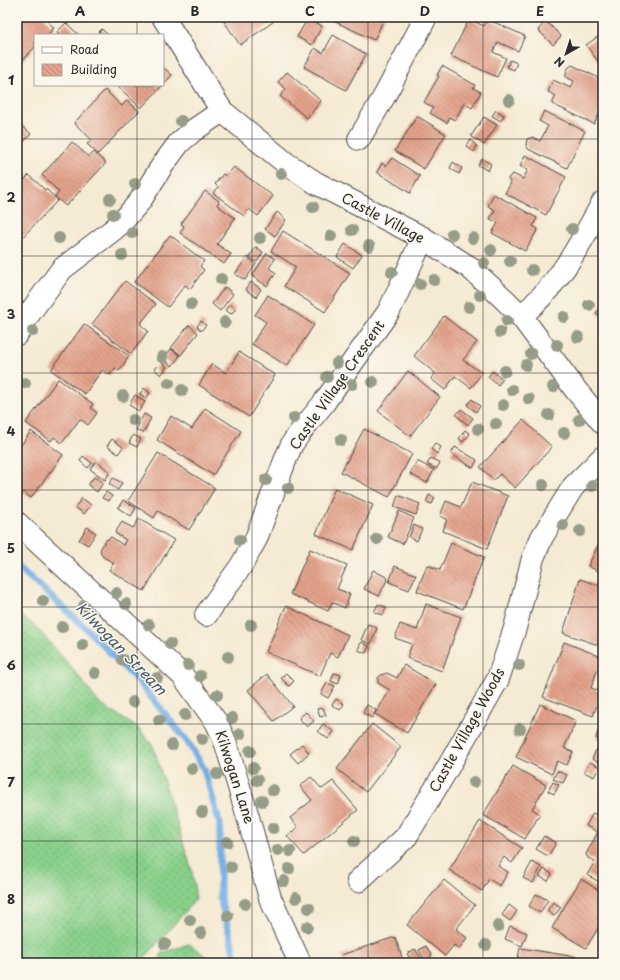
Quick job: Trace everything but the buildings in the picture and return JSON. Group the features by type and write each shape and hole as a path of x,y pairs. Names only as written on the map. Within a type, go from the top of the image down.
{"street":[{"name":"Castle Village","path":"163,17 222,111 287,164 316,183 423,238 469,267 521,316 575,389 603,423"},
{"path":"359,139 385,95 426,17"},
{"path":"17,334 32,309 62,269 123,221 140,201 162,166 179,143 194,130 222,111"},
{"path":"521,316 537,303 552,286 581,242 603,202"},
{"name":"Castle Village Crescent","path":"206,615 241,566 256,539 292,444 323,404 389,311 423,238"},
{"name":"Castle Village Woods","path":"358,881 406,837 444,776 498,679 516,626 535,553 542,537 573,487 603,457"},
{"name":"Kilwogan Lane","path":"17,523 182,676 217,723 226,744 270,898 300,963"}],"green space":[{"path":"17,613 34,625 72,668 99,703 138,728 153,746 192,871 196,899 140,963 17,963"},
{"path":"189,944 215,963 159,963 162,953"}],"waterway":[{"name":"Kilwogan Stream","path":"17,566 89,631 138,681 187,741 204,769 220,824 220,898 237,963"}]}
